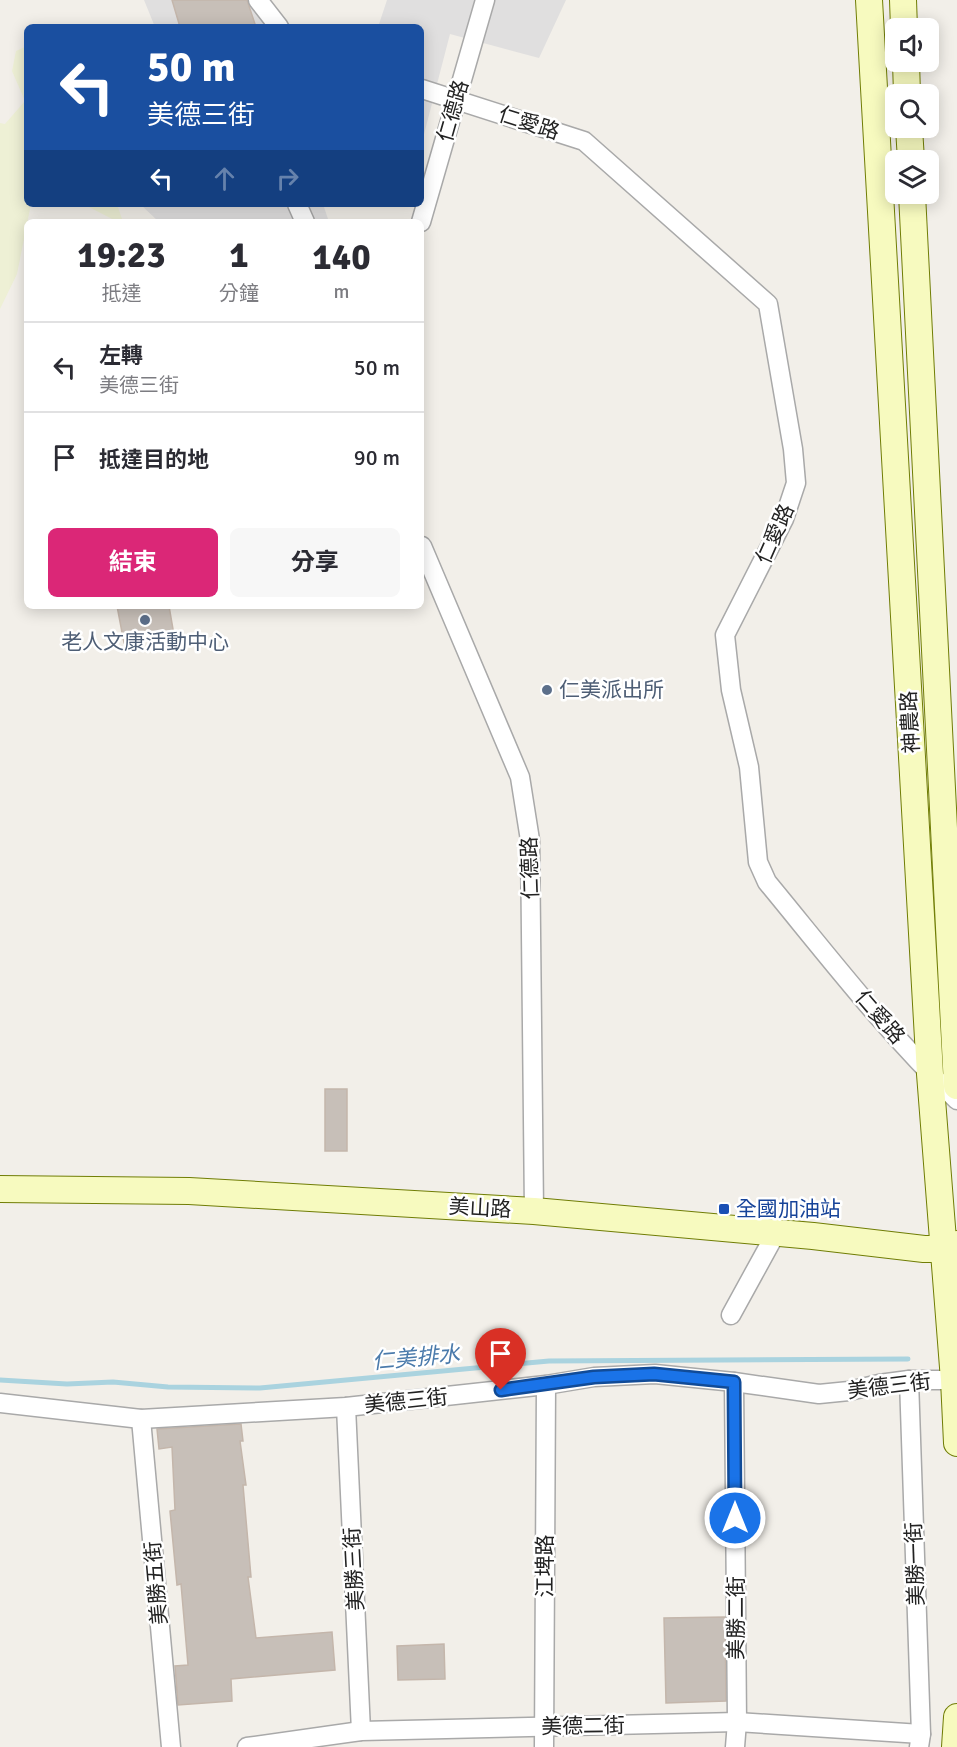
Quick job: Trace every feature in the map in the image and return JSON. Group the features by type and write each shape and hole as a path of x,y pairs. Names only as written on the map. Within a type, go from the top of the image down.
{"street":[{"path":"258,0 277,24"},
{"name":"仁德路","path":"422,219 485,0"},
{"name":"神農路","path":"869,0 930,1074 951,1246 957,1443"},
{"path":"903,0 904,18"},
{"name":"仁愛路","path":"424,90 584,141 768,304 793,449 796,483 784,519 725,635 731,690 749,767 758,862 767,882 878,1016 930,1074 957,1100"},
{"name":"神農路","path":"913,204 957,1086"},
{"name":"仁德路","path":"424,551 520,777 530,840 534,1211"},
{"name":"美山路","path":"0,1189 189,1191 534,1211 924,1249 951,1246"},
{"path":"731,1315 776,1233"},
{"name":"美德三街","path":"0,1403 141,1419 346,1407 546,1385 594,1377 654,1374 819,1394 909,1380 954,1380"},
{"name":"美勝一街","path":"909,1380 920,1741"},
{"name":"美勝二街","path":"734,1382 737,1722 735,1747"},
{"name":"江埤路","path":"544,1747 546,1385"},
{"name":"美勝三街","path":"346,1407 362,1731"},
{"name":"美勝五街","path":"141,1419 171,1747"},
{"path":"955,1747 957,1717"},
{"name":"美德二街","path":"247,1747 362,1731 737,1722 920,1741"}],"shaded area":[{"path":"144,0 264,0 287,24 154,24"},
{"path":"387,0 566,0 539,58 450,34 424,134 424,24 379,24"},
{"path":"143,207 324,207 328,219 156,219"}],"green space":[{"path":"24,47 24,99 12,71 16,51"},
{"path":"24,102 24,207 30,207 28,219 24,219 24,239 17,274 0,309 0,123 5,124"},
{"path":"89,207 118,207 122,219 112,219"}],"building":[{"path":"172,0 247,0 255,24 179,24"},
{"name":"老人文康活動中心","path":"118,609 170,609 174,635 124,643"},
{"path":"325,1089 347,1089 347,1151 325,1151"},
{"path":"241,1424 243,1441 240,1441 246,1485 243,1485 251,1577 248,1577 256,1638 332,1632 335,1670 231,1679 232,1701 178,1705 175,1666 188,1665 181,1584 177,1585 170,1511 175,1510 172,1447 159,1449 157,1429"},
{"path":"725,1617 726,1701 666,1703 664,1618"},
{"path":"444,1644 445,1679 398,1680 397,1646"}],"waterway":[{"name":"仁美排水","path":"0,1380 67,1384 113,1382 168,1387 260,1388 549,1361 908,1359"}],"place":[{"name":"老人文康活動中心","path":"145,620"},
{"name":"仁美派出所","path":"547,690"},
{"name":"全國加油站","path":"724,1209"}],"route":[{"path":"501,1390 594,1377 654,1374 734,1382 735,1518"}]}
